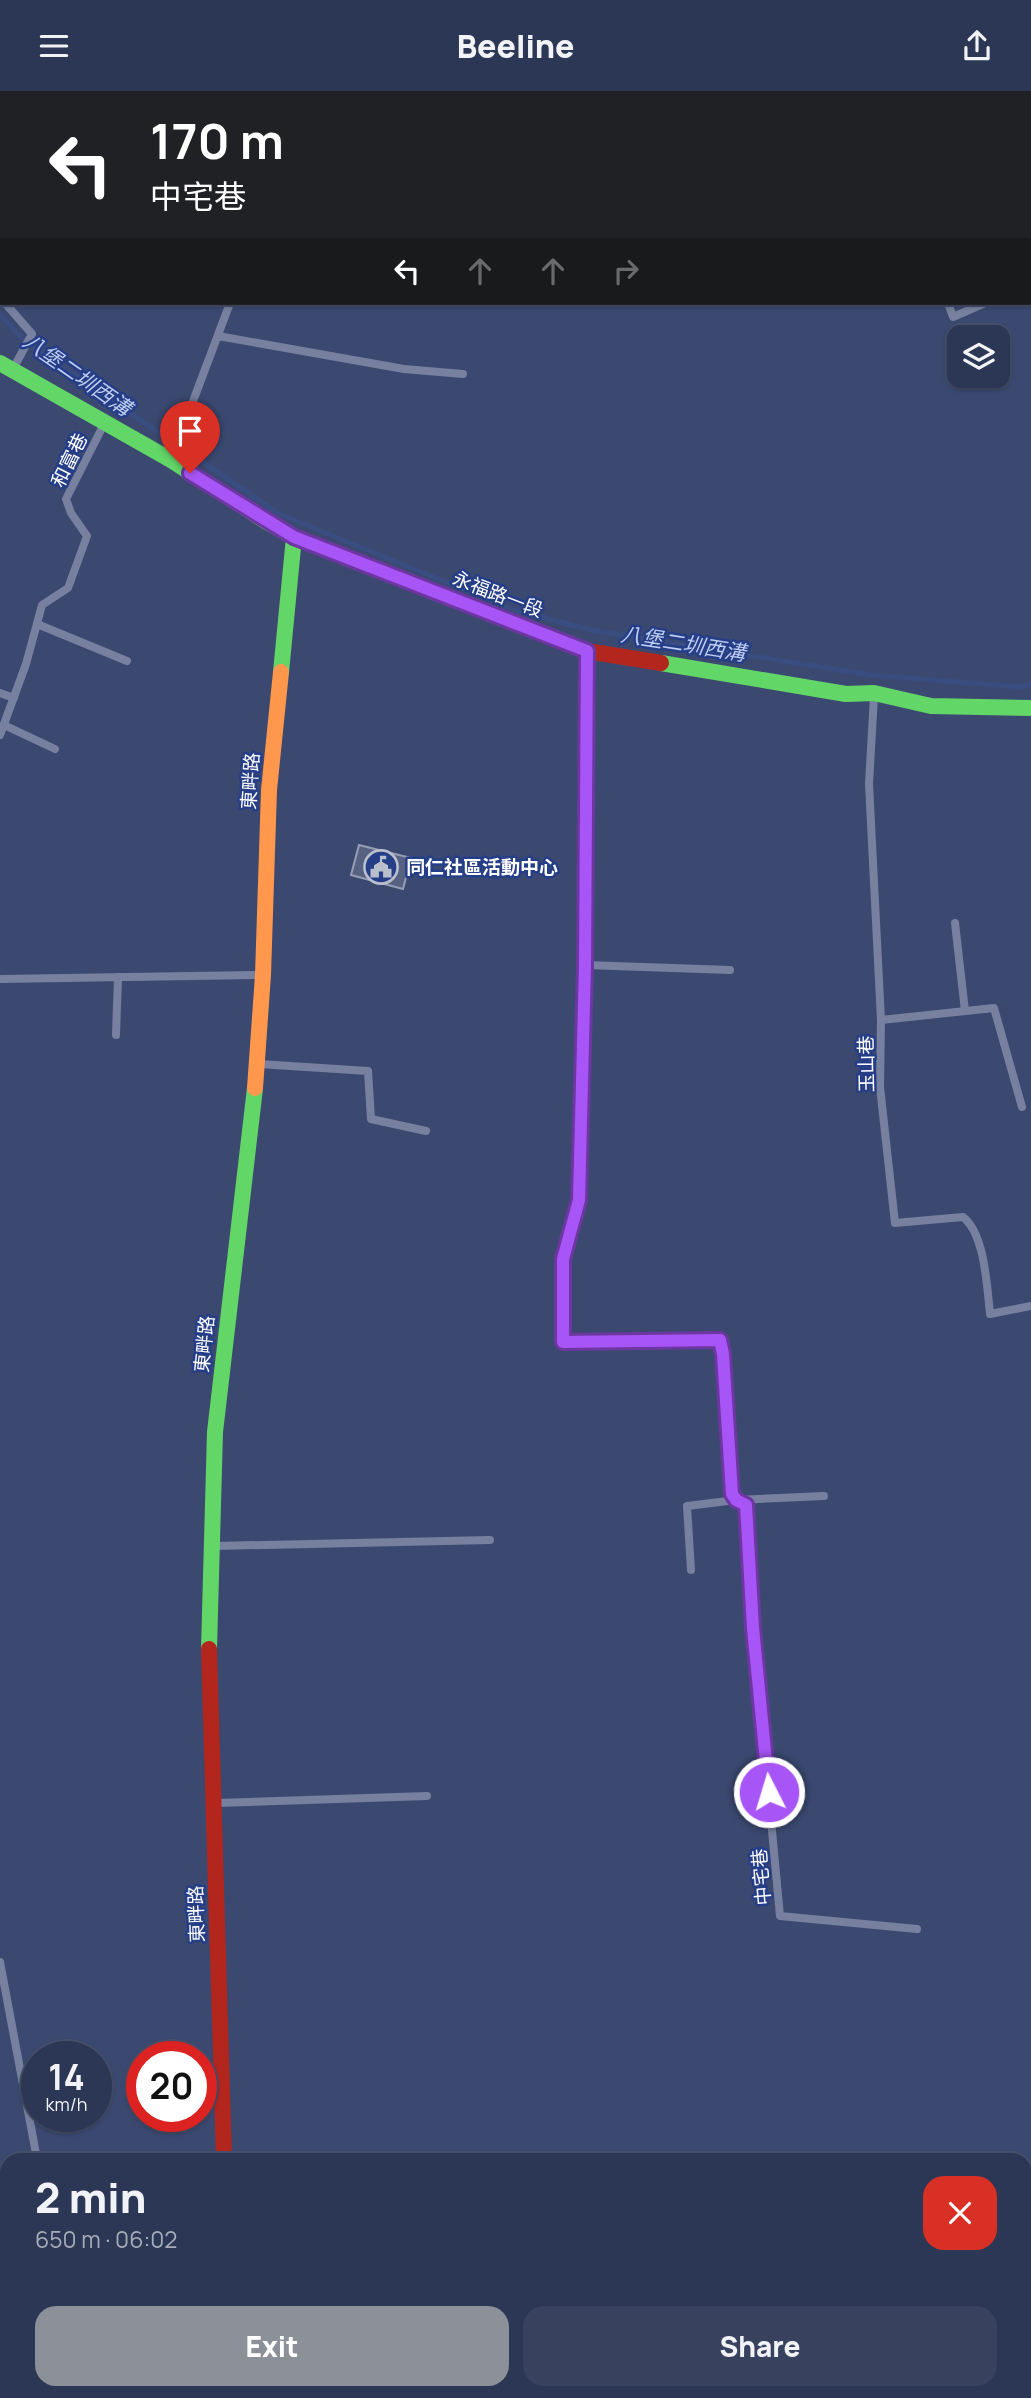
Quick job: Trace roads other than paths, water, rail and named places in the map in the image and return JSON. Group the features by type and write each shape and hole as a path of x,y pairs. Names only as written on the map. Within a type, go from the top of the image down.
{"street":[{"name":"永福路一段","path":"6,367 172,457 267,522 294,537 587,651 846,694 874,693 931,706 1031,708"},
{"name":"東畔路","path":"224,2153 209,1665 215,1432 258,1064 269,790 294,537"}],"lane":[{"path":"6,305 32,334 6,367"},
{"path":"172,457 229,305"},
{"path":"949,305 953,317 980,305"},
{"path":"218,337 404,369 463,374"},
{"name":"和富巷","path":"0,735 42,605 68,588 87,536 71,513 66,499 105,423"},
{"path":"37,624 127,660"},
{"name":"中宅巷","path":"587,651 585,965 579,1200 563,1259 563,1342 720,1340 732,1494 736,1500 746,1505 753,1628 780,1916 917,1930"},
{"path":"0,693 14,698"},
{"name":"玉山巷","path":"874,693 869,784 881,1020 880,1087 895,1223 963,1217 971,1223 983,1258 990,1314 1031,1305"},
{"path":"4,725 55,749"},
{"path":"955,923 965,1011"},
{"path":"585,965 730,970"},
{"path":"0,979 263,975"},
{"path":"116,1035 118,977"},
{"path":"881,1020 994,1007 1022,1107"},
{"path":"258,1064 368,1071 372,1119 426,1131"},
{"path":"691,1570 687,1506 736,1500 824,1496"},
{"path":"212,1546 490,1540"},
{"path":"213,1803 427,1796"},
{"path":"0,1962 36,2153"}],"waterway":[{"name":"八堡二圳西溝","path":"0,315 27,343 279,514 514,610 591,630 871,675 1021,687 1031,684"}],"place":[{"name":"同仁社區活動中心","path":"381,867"}]}
